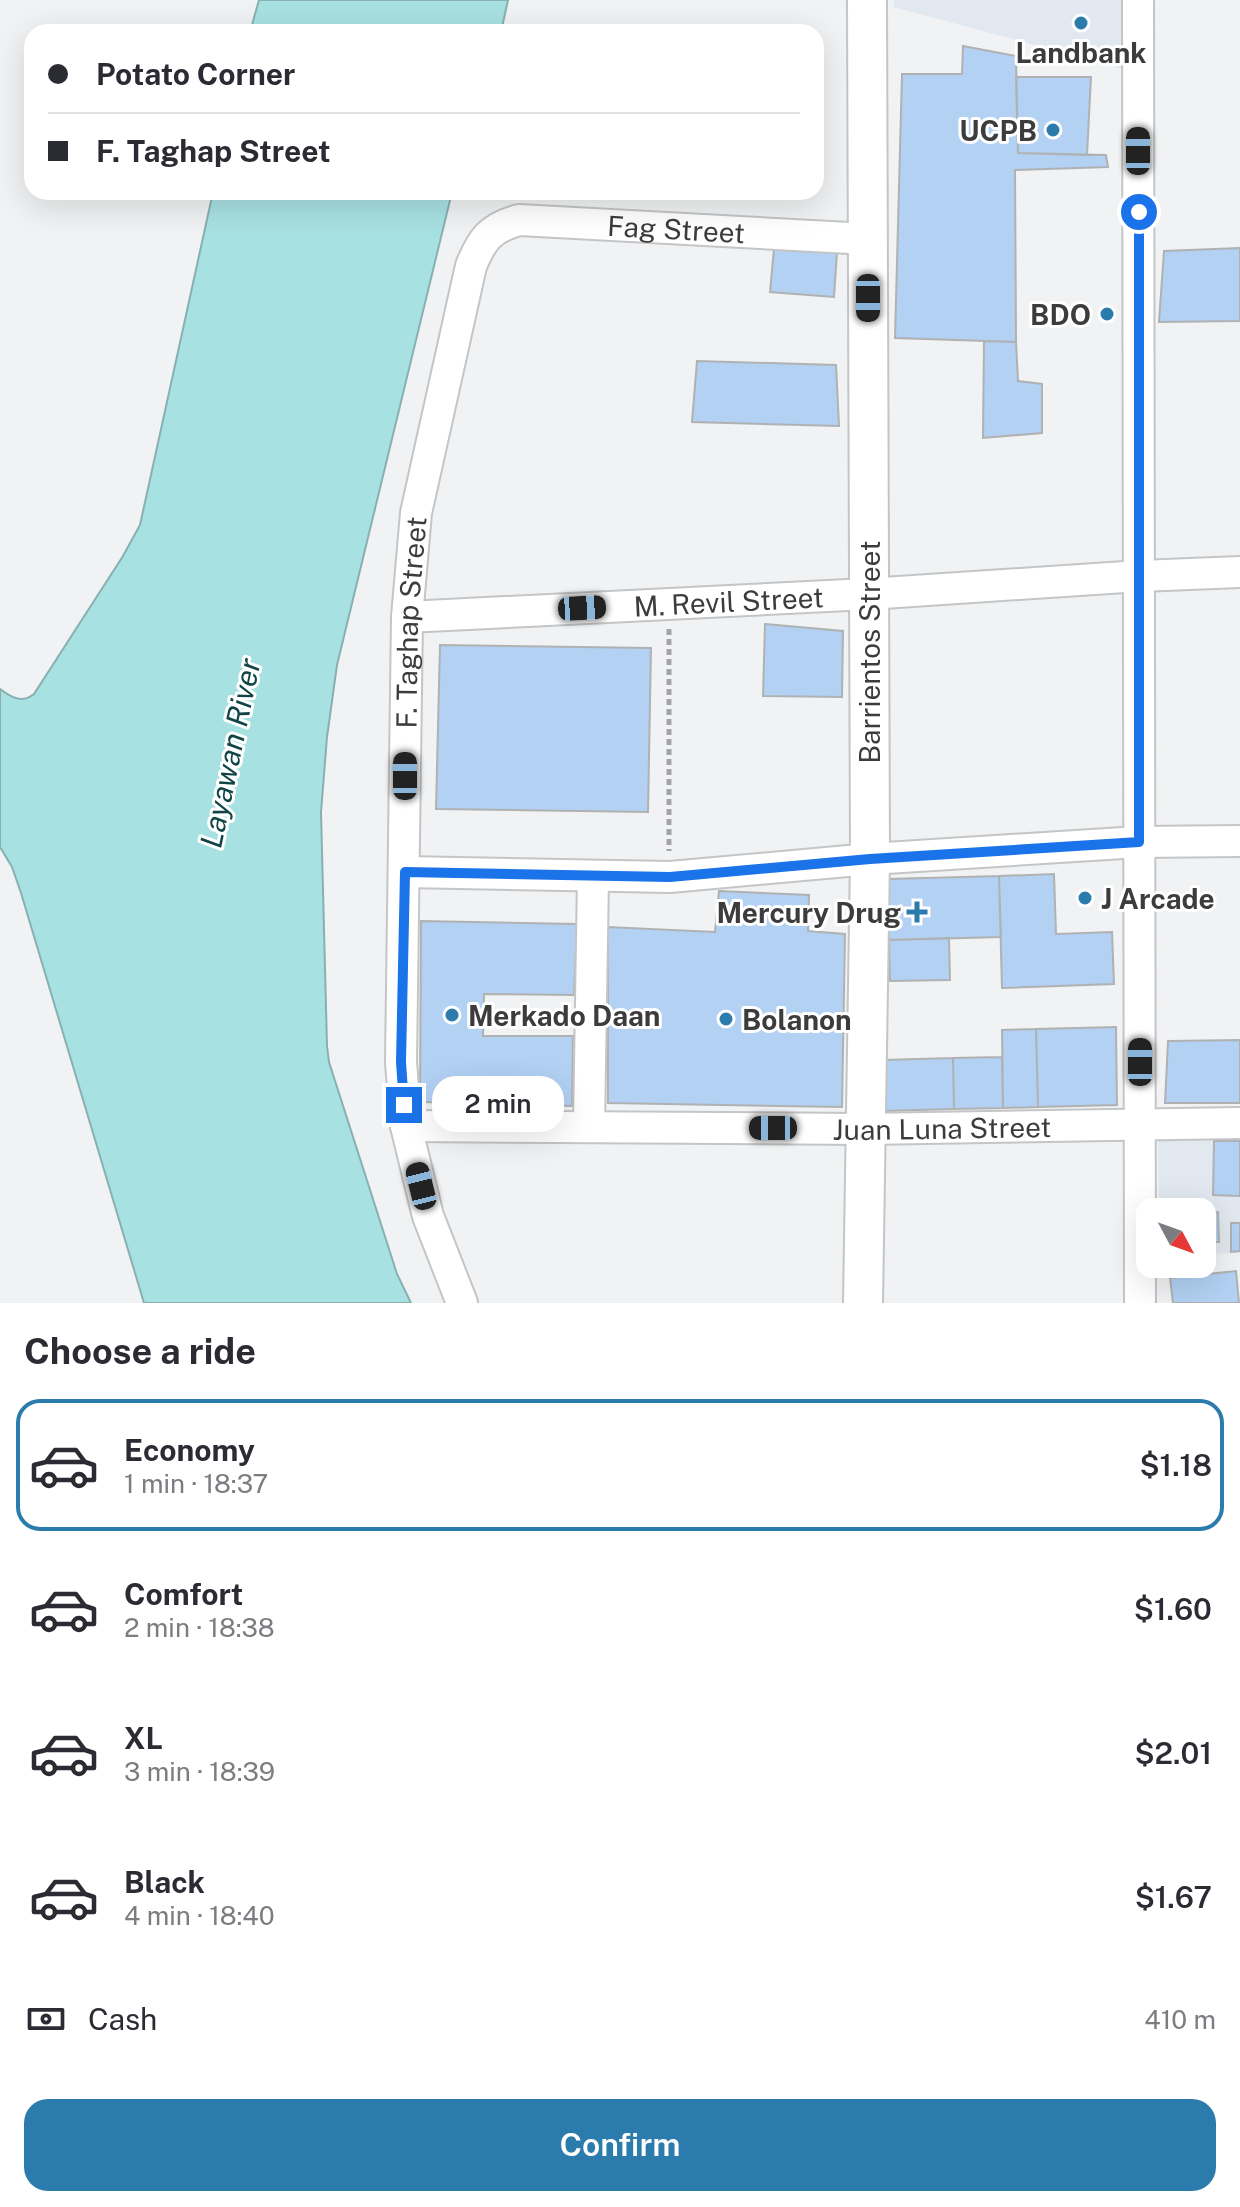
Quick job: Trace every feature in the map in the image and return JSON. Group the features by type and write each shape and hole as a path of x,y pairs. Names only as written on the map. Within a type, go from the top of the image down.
{"street":[{"name":"Barrientos Street","path":"863,1303 870,859 867,0"},
{"path":"1138,0 1140,1303"},
{"name":"Fag Street","path":"490,233 519,220 868,239"},
{"name":"F. Taghap Street","path":"462,1303 428,1216 406,1126 401,1062 407,617 416,513 471,266 479,246 490,233"},
{"name":"M. Revil Street","path":"407,617 1240,572"},
{"path":"405,872 670,877 870,859 1139,842 1240,841"},
{"path":"589,1127 593,877"},
{"name":"Juan Luna Street","path":"406,1126 865,1129 1240,1123"}],"path":[{"path":"669,604 670,877"}],"shaded area":[{"path":"894,0 1124,0 1123,69 894,7"},
{"path":"1240,1133 1240,1253 1216,1254 1216,1198 1159,1198 1158,1135"}],"water":[{"path":"259,0 508,0 503,24 252,24"},
{"name":"Layawan River","path":"211,200 450,200 337,665 321,812 329,1062 397,1274 411,1303 144,1303 21,893 12,867 0,847 0,689 21,699 34,694 140,525"}],"building":[{"path":"963,46 1016,56 1018,153 1106,155 1108,167 1015,170 1016,342 895,338 902,74 962,74"},
{"name":"UCPB","path":"1016,77 1091,77 1087,155 1018,153"},
{"path":"774,248 837,252 834,297 770,292"},
{"path":"1240,248 1240,321 1159,322 1164,251"},
{"path":"984,341 1016,342 1018,381 1042,384 1042,433 983,438"},
{"path":"697,361 836,365 839,426 692,422"},
{"path":"765,624 843,631 842,697 763,696"},
{"path":"440,645 651,648 648,812 436,809"},
{"path":"1054,874 1056,934 1112,932 1114,984 1002,988 999,876"},
{"path":"999,876 1001,937 889,940 888,879"},
{"name":"Bolanon","path":"719,891 809,895 808,931 845,934 842,1107 608,1103 608,927 715,932"},
{"name":"Merkado Daan","path":"421,921 577,924 574,995 484,994 483,1036 573,1036 572,1106 420,1102"},
{"path":"949,938 950,980 890,981 889,940"},
{"path":"1116,1027 1117,1105 1038,1107 1036,1029"},
{"path":"1036,1029 1038,1107 1003,1108 1002,1030"},
{"path":"1240,1040 1240,1103 1165,1103 1168,1041"},
{"path":"1002,1057 1003,1108 954,1109 953,1058"},
{"path":"953,1058 954,1109 884,1111 883,1060"},
{"path":"1214,1141 1240,1141 1240,1196 1213,1195"},
{"path":"1218,1212 1219,1242 1216,1242"},
{"path":"1231,1223 1240,1223 1240,1251 1231,1252"},
{"path":"1236,1271 1239,1303 1173,1303 1170,1278 1216,1278 1216,1273"}],"place":[{"name":"Landbank","path":"1081,23"},
{"name":"UCPB","path":"1053,130"},
{"name":"BDO","path":"1107,314"},
{"name":"J Arcade","path":"1085,898"},
{"name":"Mercury Drug","path":"917,912"},
{"name":"Merkado Daan","path":"452,1015"},
{"name":"Bolanon","path":"726,1019"}],"route":[{"path":"404,1105 401,1062 405,872 670,877 870,859 1139,842 1139,212"}]}
